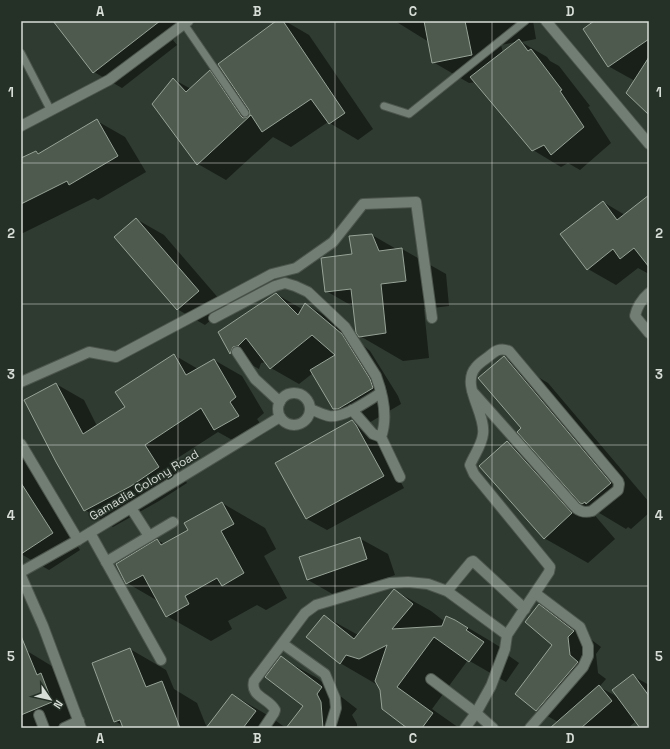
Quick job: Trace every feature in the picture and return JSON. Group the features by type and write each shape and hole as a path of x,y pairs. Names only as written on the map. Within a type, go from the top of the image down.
{"street":[{"path":"546,21 649,144"},
{"path":"21,126 110,80 186,22"},
{"path":"21,382 89,352 116,357 272,274 296,268 333,242 363,204 416,202 432,318"},
{"path":"214,318 275,286 285,283 296,286 308,292 345,327 376,376 386,419 385,428 381,437"},
{"path":"649,293 643,298 636,308 635,316 649,333"},
{"path":"465,728 476,713 491,686 505,649 507,635 549,572 550,567 471,469 470,465 481,444 484,434 482,419 472,391 470,380 476,367 498,349 505,349 509,351 619,484 618,490 592,511 583,512 576,508 472,391"},
{"path":"237,352 255,379 280,402"},
{"path":"298,393 307,399 310,414 307,419 298,425 288,424 280,418 278,407 280,402 288,394 298,393"},
{"path":"310,409 327,416 335,416 352,410 381,393"},
{"path":"352,410 373,434 381,437 400,477"},
{"name":"Gamadia Colony Road","path":"21,572 90,533 280,418"},
{"path":"21,444 78,540"},
{"path":"131,508 149,536"},
{"path":"106,562 173,522"},
{"path":"90,533 161,660"},
{"path":"447,591 470,562 473,561 525,609"},
{"path":"21,576 44,626 80,725 64,728"},
{"path":"264,728 275,710 274,707 258,695 254,690 254,681 305,613 316,605 390,583 408,582 428,584 447,591 507,635"},
{"path":"530,728 583,667 588,656 588,646 580,627 535,593"},
{"path":"283,644 325,674 335,698 336,708 330,728"},
{"path":"431,678 493,728"},
{"path":"39,715 44,728"}],"lane":[{"path":"384,106 409,114 524,21"},
{"path":"186,22 245,113"},
{"path":"21,53 51,111"}],"building":[{"path":"53,21 160,21 93,73"},
{"path":"276,21 283,21 345,113 329,124 311,99 262,132 251,115 197,165 152,104 173,78 186,92 210,70 241,116 243,118 250,115 249,110 218,64"},
{"path":"424,21 465,21 472,55 432,63"},
{"path":"594,21 649,21 649,39 608,67 583,29"},
{"path":"519,39 528,51 531,49 562,90 560,91 584,127 551,155 544,145 532,151 470,77"},
{"path":"649,57 649,115 626,93"},
{"path":"97,119 118,156 69,185 67,181 21,204 21,158 36,151 38,154"},
{"path":"649,195 649,267 634,248 620,259 613,249 587,270 560,234 603,201 617,220"},
{"path":"136,218 199,291 177,310 114,237"},
{"path":"372,234 379,251 402,248 406,281 381,284 386,333 359,337 356,333 351,289 325,292 321,258 352,254 349,236"},
{"path":"276,293 298,315 305,303 342,334 370,379 373,388 338,409 333,409 310,370 335,355 312,335 270,369 246,338 238,346 233,347 230,354 218,332"},
{"path":"174,354 186,375 214,359 236,397 230,402 239,416 214,430 201,408 145,445 159,467 131,486 84,511 56,462 24,400 56,383 83,434 125,407 115,392"},
{"path":"504,356 611,483 586,504 585,502 582,504 580,503 517,432 521,428 478,378"},
{"path":"352,420 384,476 306,519 275,463"},
{"path":"507,441 572,513 544,539 479,466"},
{"path":"21,483 53,533 21,554"},
{"path":"222,502 234,524 221,531 244,573 222,586 217,578 185,596 189,604 166,617 143,575 126,584 116,564 157,539 161,545 188,530 184,523"},
{"path":"360,537 367,559 307,580 299,557"},
{"path":"394,589 413,604 392,629 442,626 446,616 468,628 466,630 484,642 469,662 434,637 397,687 433,713 422,728 407,728 382,709 380,690 375,681 387,645 359,659 346,655 340,664 306,637 324,615 354,639"},
{"path":"539,604 574,631 568,637 570,655 578,662 536,711 515,694 552,645 525,622"},
{"path":"21,636 37,675 41,673 52,702 21,715"},
{"path":"130,648 146,687 162,681 180,728 123,728 120,720 114,722 92,663"},
{"path":"281,656 322,687 317,694 321,702 323,728 286,728 303,706 265,677"},
{"path":"633,674 649,696 649,728 640,728 612,690"},
{"path":"599,685 612,701 581,728 550,728"},
{"path":"232,694 256,711 243,728 206,728"}]}
